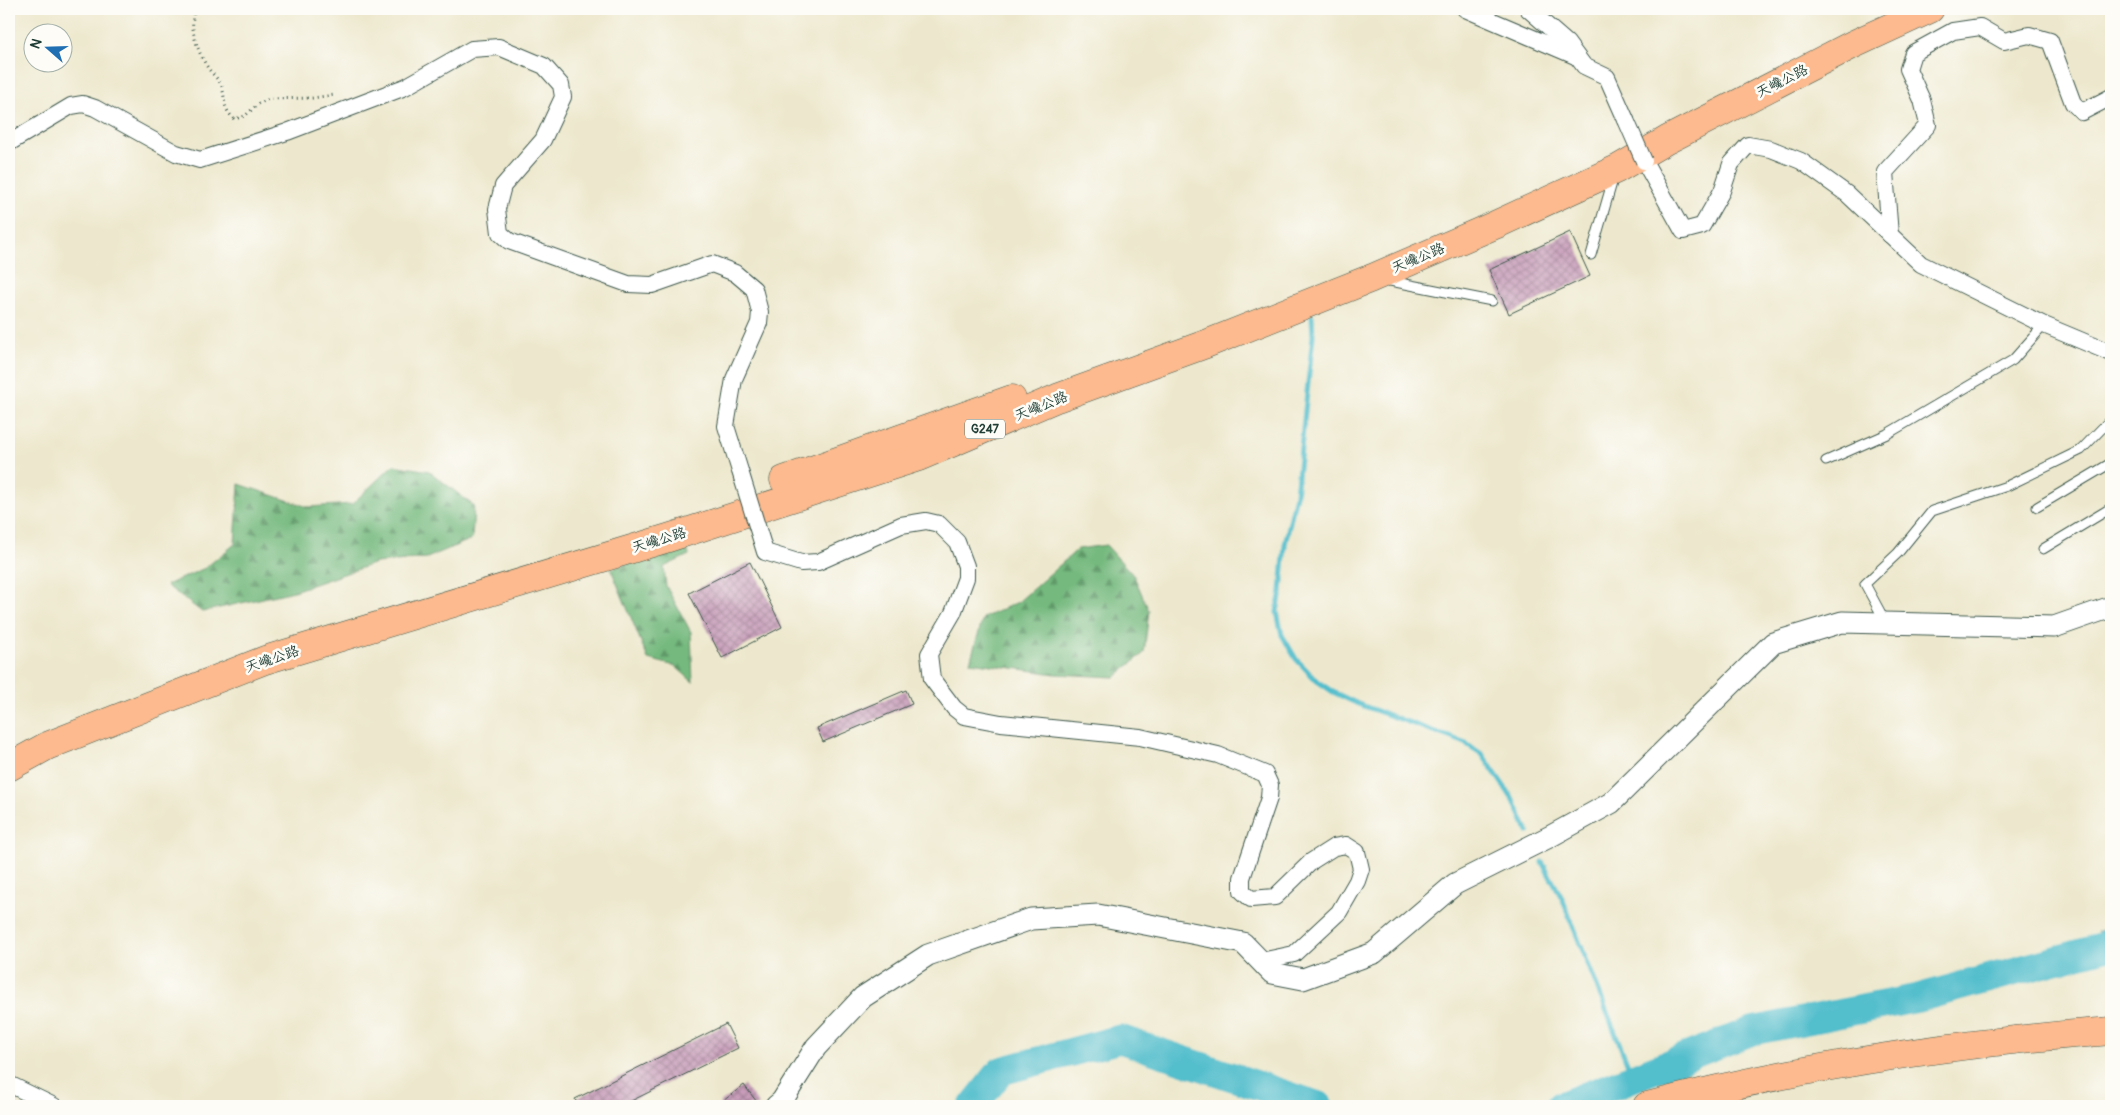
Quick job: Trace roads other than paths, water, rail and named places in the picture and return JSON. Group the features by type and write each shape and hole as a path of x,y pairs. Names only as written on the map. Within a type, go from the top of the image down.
{"highway":[{"name":"天巉公路","path":"9,746 39,729 260,642 663,520 801,474 1212,327 1484,219 1654,135 1889,9"},
{"name":"天巉公路","path":"9,767 47,746 266,660 668,538 919,457 1057,398 1206,344 1372,278 1495,225 1617,168 1667,140 1854,44 1930,9"},
{"path":"1646,1106 1766,1077 1850,1062 1981,1043 2111,1032"},
{"path":"1705,1106 1834,1079 1908,1067 2111,1046"}],"street":[{"path":"1465,9 1577,57"},
{"path":"1528,9 1567,43 1584,66 1607,77 1644,161 1684,231 1702,226 1722,191 1731,164 1748,145 1771,149 1801,160 1847,194 1921,264 2044,325 2111,354"},
{"path":"1890,235 1885,172 1928,125 1922,100 1908,70 1913,53 1953,31 1980,27 2004,42 2029,35 2050,41 2073,103 2082,112 2111,97"},
{"path":"9,143 71,106 83,104 95,108 176,153 200,160 287,132 405,87 472,49 499,47 544,66 561,86 563,97 543,140 504,186 497,209 500,233 509,241 628,284 652,285 712,264 735,273 754,289 760,312 759,323 734,379 726,426 765,552 801,563 818,562 901,525 926,521 938,524 957,542 966,566 966,578 953,613 929,654 932,679 954,708 964,716 1001,723 1140,737 1218,755 1265,774 1270,785 1269,798 1242,878 1242,891 1251,899 1275,897 1312,861 1334,847 1346,845 1357,852 1361,869 1357,881 1338,912 1294,954 1261,961"},
{"path":"776,1106 782,1101 816,1047 864,997 928,955 1031,919 1098,915 1243,943 1272,973 1303,979 1374,953 1455,884 1552,836 1611,803 1773,643 1842,622 2054,628 2111,607"},
{"path":"9,1084 54,1106"}],"lane":[{"path":"1591,255 1617,168"},
{"path":"1372,278 1492,301"},
{"path":"1826,461 1887,434 2013,360 2044,325"},
{"path":"1886,623 1864,584 1898,553 1932,511 2007,486 2081,450 2111,419"},
{"path":"2037,507 2111,463"},
{"path":"2043,549 2111,508"}],"water":[{"path":"2111,927 2111,948 2096,932"}],"waterway":[{"path":"1312,316 1313,336 1296,495 1285,544 1281,591 1277,612 1282,635 1296,659 1317,681 1333,692 1358,704 1463,742 1482,754 1514,801 1528,832"},
{"path":"1542,862 1562,898 1633,1078"},
{"path":"1561,1106 1752,1031 1918,998 2111,945"},
{"path":"973,1106 1001,1071 1120,1039 1319,1106"}]}
